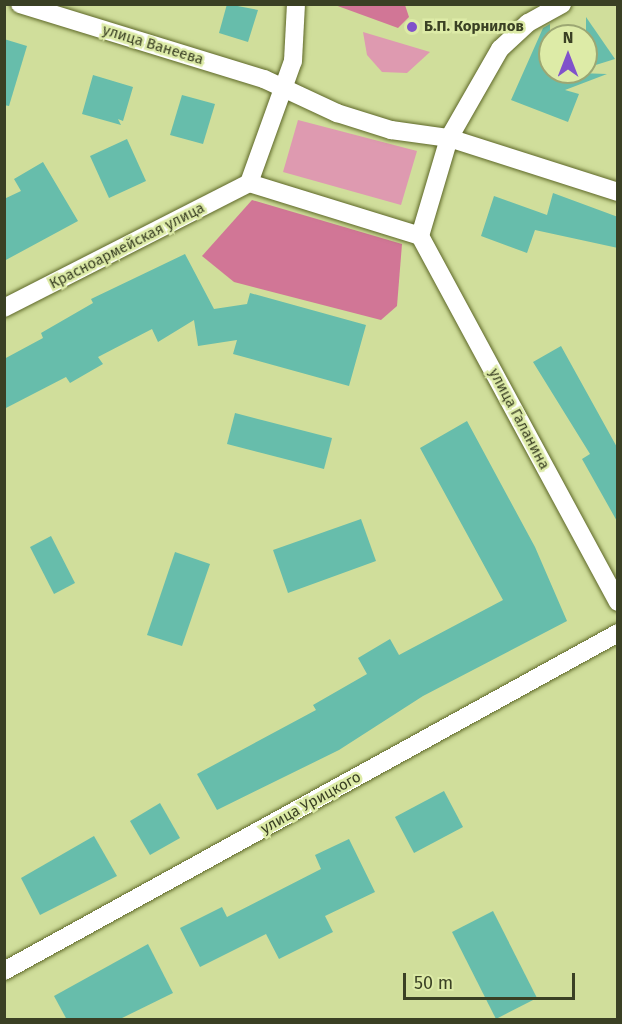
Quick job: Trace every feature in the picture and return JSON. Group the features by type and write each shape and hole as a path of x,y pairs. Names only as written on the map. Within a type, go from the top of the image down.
{"street":[{"name":"улица Ванеева","path":"20,4 285,87 337,114 391,130 449,138 618,192"},
{"path":"296,4 298,26 285,87 249,183 420,236 449,138 500,49 528,23 562,4"},
{"name":"Красноармейская улица","path":"4,308 249,183"},
{"name":"улица Галанина","path":"420,236 618,602"},
{"name":"улица Урицкого","path":"4,971 618,633"}],"shaded area":[{"path":"335,5 405,5 409,17 398,28"},
{"path":"363,32 430,52 407,73 382,72 367,55"},
{"path":"298,120 417,151 401,205 283,172"},
{"path":"252,200 402,244 397,306 381,320 234,282 202,256"}],"building":[{"path":"227,4 258,10 248,42 219,33"},
{"path":"598,34 615,59 598,64"},
{"path":"4,39 27,46 9,106 4,105"},
{"path":"538,39 538,84 581,84 565,90 579,94 568,122 511,100"},
{"path":"93,75 133,87 123,121 118,119 121,125 82,114"},
{"path":"182,95 215,104 203,144 170,135"},
{"path":"127,139 146,181 109,198 90,156"},
{"path":"43,162 78,221 4,261 4,199 21,191 14,179"},
{"path":"553,193 618,217 618,248 535,230 527,253 481,236 494,196 547,215"},
{"path":"185,254 214,309 247,304 250,293 366,325 349,386 233,354 237,340 198,346 194,320 158,342 152,329 98,357 103,364 70,383 66,377 4,409 4,359 43,338 41,333 93,303 91,299"},
{"path":"561,346 618,449 618,523 582,459 590,454 533,362"},
{"path":"235,413 332,438 324,469 227,444"},
{"path":"467,421 535,547 567,621 423,696 339,750 217,810 197,774 316,710 313,705 367,674 358,658 390,639 399,655 503,600 420,448"},
{"path":"361,519 376,561 288,593 273,550"},
{"path":"51,536 75,583 54,594 30,547"},
{"path":"175,552 210,564 182,646 147,635"},
{"path":"444,791 463,827 414,853 395,817"},
{"path":"160,803 180,838 150,855 130,821"},
{"path":"94,836 117,876 40,915 21,878"},
{"path":"349,839 375,892 325,916 333,932 279,959 266,934 200,967 180,928 222,907 227,917 321,869 315,855"},
{"path":"493,911 537,998 496,1019 452,932"},
{"path":"148,944 173,993 118,1020 67,1020 54,996"}],"place":[{"name":"Б.П. Корнилов","path":"412,27"}]}
